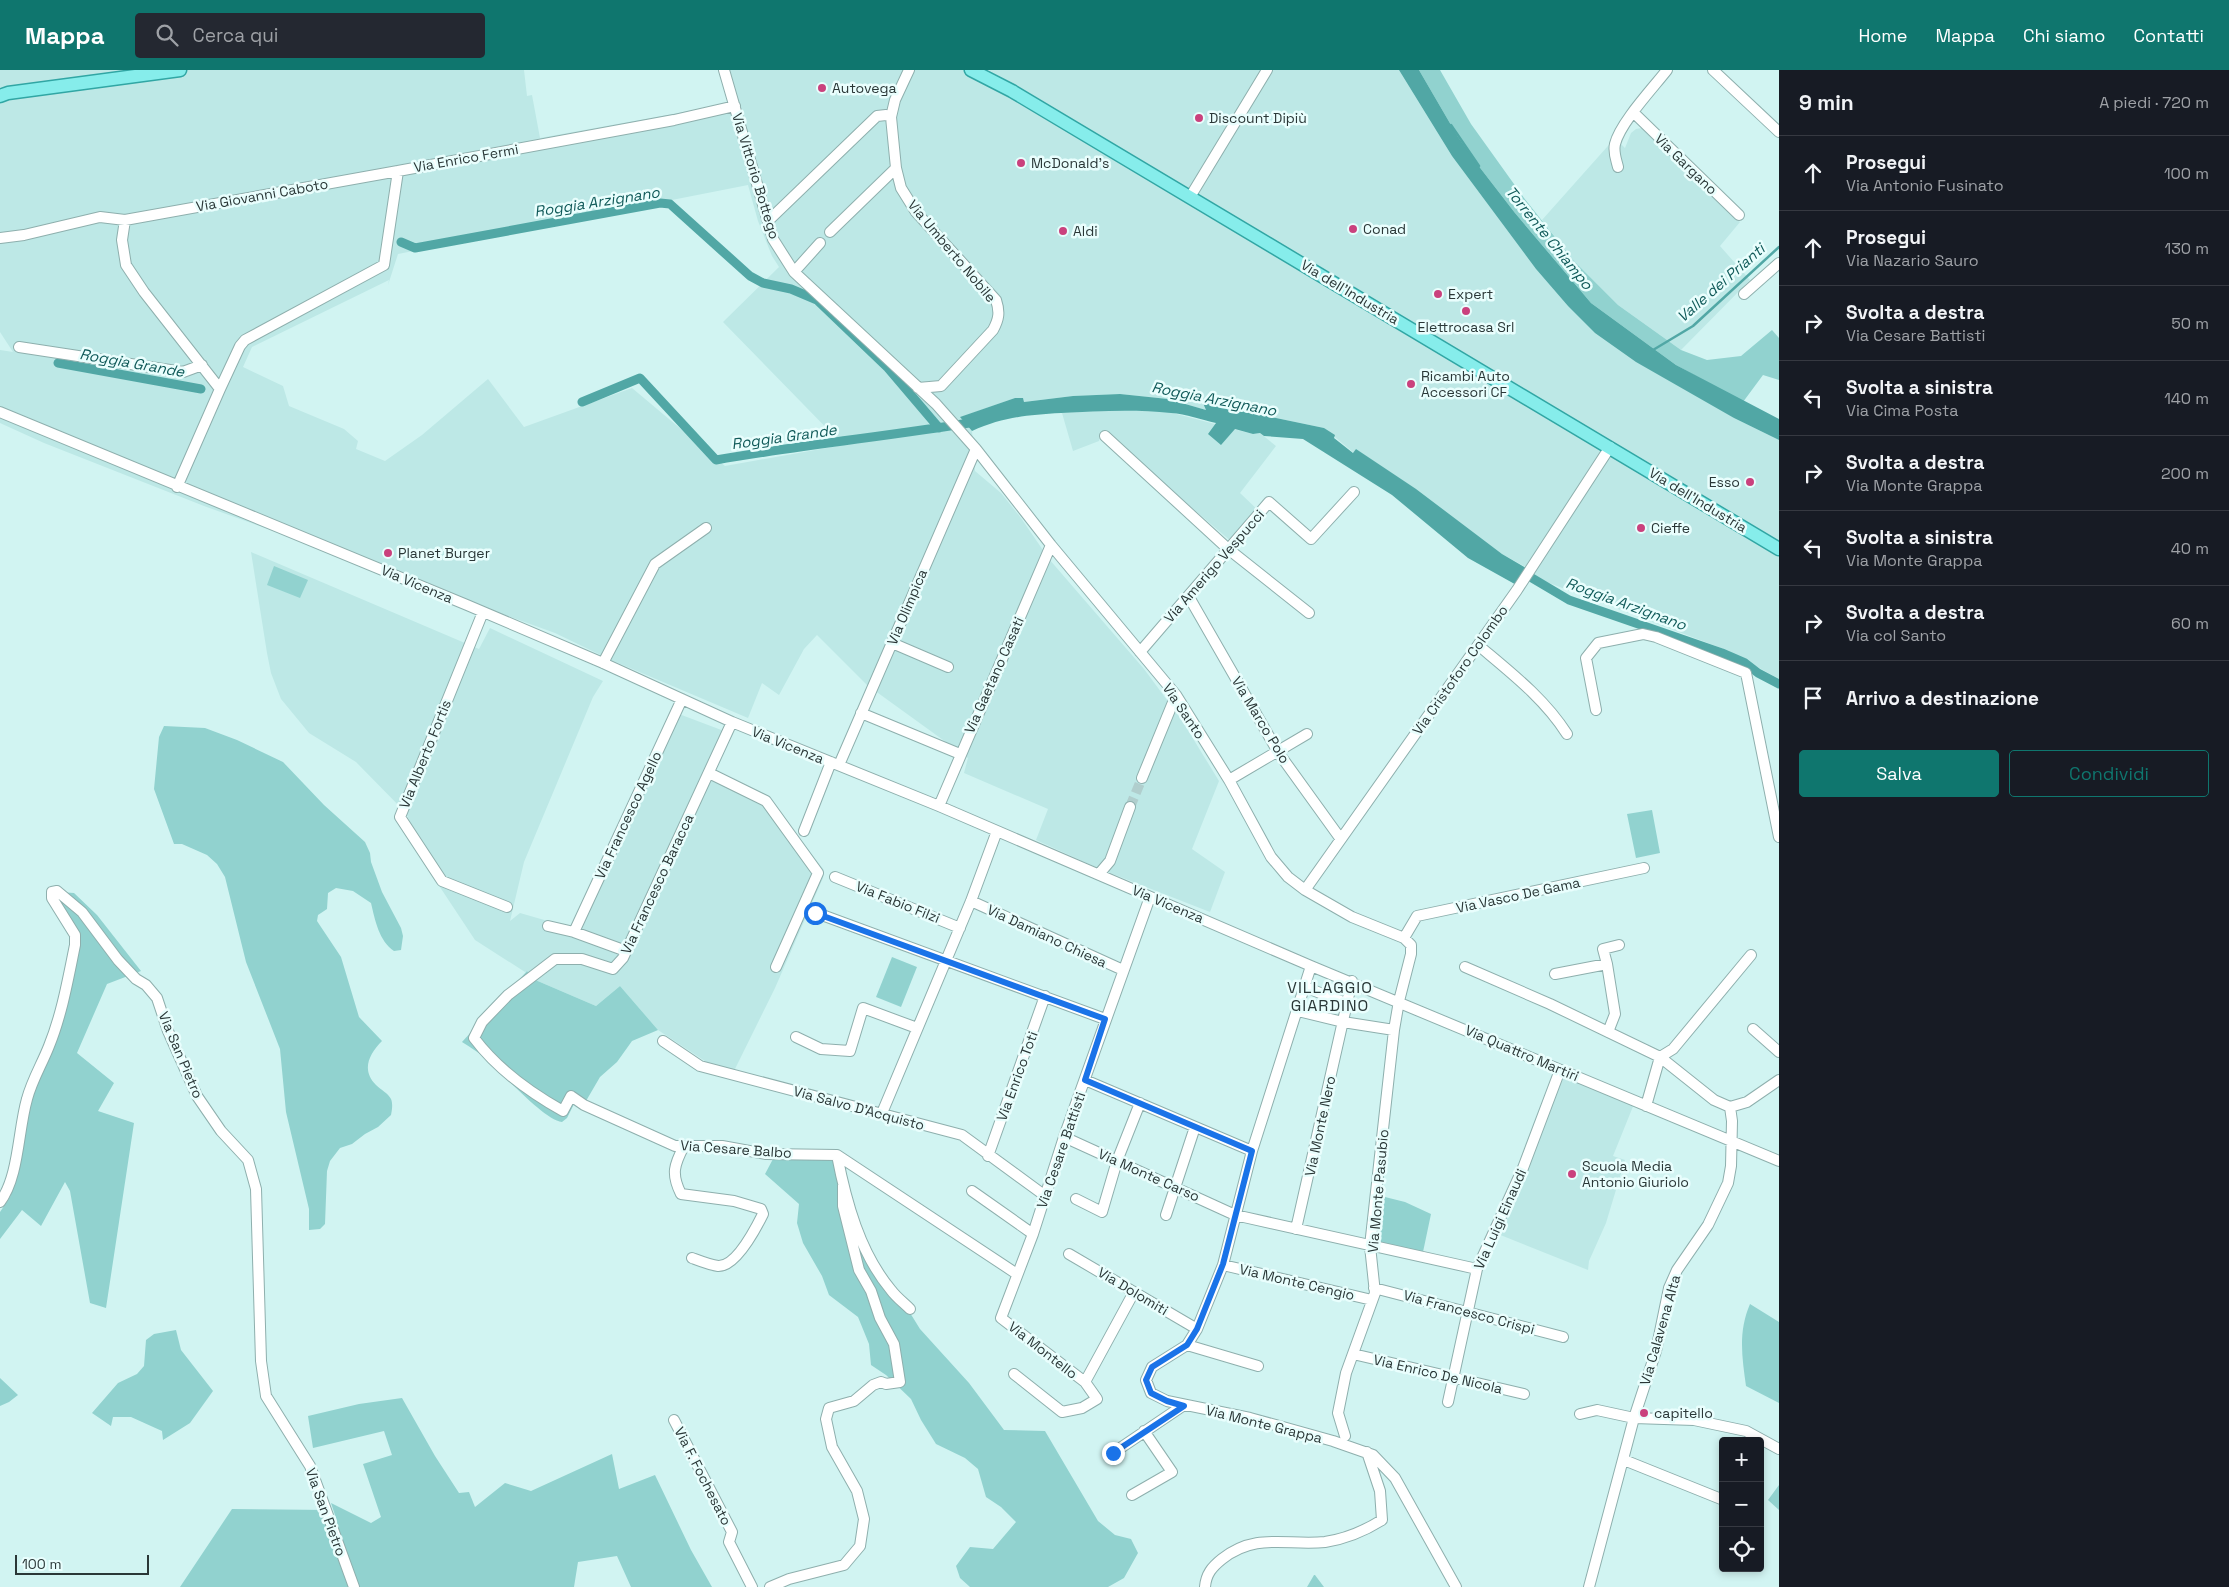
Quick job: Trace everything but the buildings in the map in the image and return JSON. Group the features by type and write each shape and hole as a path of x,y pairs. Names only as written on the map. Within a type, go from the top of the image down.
{"main road":[{"path":"0,96 8,93 180,70"},
{"name":"Via dell'Industria","path":"970,70 1012,91 1190,196 1779,549"}],"street":[{"name":"Via Umberto Nobile","path":"908,70 895,100 891,117 896,168 901,188 916,212 996,300 999,312 998,322 994,330 941,386 936,394 936,404"},
{"path":"1190,196 1267,70"},
{"path":"1618,167 1614,156 1614,146 1618,132 1667,70"},
{"path":"1713,70 1779,132"},
{"name":"Via Vittorio Bottego","path":"725,72 773,239 794,272 936,404"},
{"name":"Via Enrico Fermi","path":"177,486 220,389 245,340 384,265 398,171 674,120 735,106"},
{"name":"Via Gargano","path":"1634,113 1739,215"},
{"path":"768,221 877,116 886,115 891,117"},
{"path":"830,232 896,168"},
{"name":"Via Giovanni Caboto","path":"4,236 24,235 100,217 125,220 398,171"},
{"path":"125,220 122,240 126,265 220,389"},
{"path":"794,272 820,243"},
{"path":"1744,294 1779,263"},
{"path":"19,347 183,372 202,365"},
{"path":"918,388 941,386"},
{"name":"Via Santo","path":"936,404 976,449 1051,545 1176,695 1229,780 1271,857 1288,877 1305,890 1352,916 1404,938"},
{"name":"Via Vicenza","path":"0,412 483,612 603,663 732,722 939,806 1311,966 1352,981"},
{"path":"1105,436 1227,548 1309,613"},
{"name":"Via Cristoforo Colombo","path":"1305,890 1517,590 1610,447"},
{"name":"Via Olimpica","path":"835,763 862,714 976,449"},
{"name":"Via Amerigo Vespucci","path":"1140,652 1189,596 1227,548 1269,502 1311,539 1354,492"},
{"path":"603,663 655,564 706,528"},
{"name":"Via Gaetano Casati","path":"939,806 1051,545"},
{"name":"Via Marco Polo","path":"1189,596 1278,752 1340,838"},
{"name":"Via Alberto Fortis","path":"483,612 400,817 442,881 506,907"},
{"path":"1596,710 1586,658 1598,644 1643,634 1656,637 1746,673 1779,837"},
{"path":"892,643 948,667"},
{"path":"1478,645 1528,688 1555,716 1566,734"},
{"path":"1142,778 1176,695"},
{"name":"Via Francesco Agello","path":"574,932 682,699"},
{"path":"862,714 960,754"},
{"name":"Via Francesco Baracca","path":"584,1105 571,1096 562,1111 533,1094 484,1052 474,1038 482,1022 508,995 555,959 582,959 613,968 626,950 732,722"},
{"path":"1229,780 1307,734"},
{"name":"Via Vicenza","path":"804,831 835,763"},
{"path":"708,773 766,801 818,873 776,966"},
{"path":"1099,874 1110,862 1130,807"},
{"path":"882,1113 960,928 997,831"},
{"name":"Via Vasco De Gama","path":"1404,938 1417,916 1644,868"},
{"name":"Via Fabio Filzi","path":"836,877 960,928"},
{"name":"Via San Pietro","path":"0,1202 10,1183 27,1098 59,1017 74,946 75,934 52,898 52,892 57,890 82,912 118,960 136,979 146,985 157,998 168,1031 197,1096 221,1131 248,1160 256,1189 261,1361 266,1396 310,1466 354,1587"},
{"name":"Via Cesare Battisti","path":"1001,1318 1032,1234 1105,1019 1150,897"},
{"name":"Via Damiano Chiesa","path":"971,901 1123,970"},
{"path":"803,908 1105,1019"},
{"path":"548,926 574,932 626,950"},
{"path":"1399,1000 1411,954 1411,945 1404,938"},
{"path":"1608,1032 1615,1014 1604,949 1618,946"},
{"path":"1646,1106 1660,1058 1673,1049 1751,955"},
{"path":"1555,974 1607,964"},
{"name":"Via Monte Grappa","path":"1311,966 1252,1151 1223,1264 1197,1329 1187,1345 1152,1367 1146,1380 1151,1393 1167,1401 1250,1418 1333,1441 1373,1455 1394,1478 1456,1587"},
{"path":"1464,967 1550,1004 1660,1058 1714,1100 1730,1107 1747,1102 1779,1080"},
{"name":"Via Quattro Martiri","path":"1352,981 1779,1161"},
{"name":"Via Monte Nero","path":"1296,1229 1352,981"},
{"path":"1305,987 1348,1004"},
{"name":"Via Enrico Toti","path":"988,1156 1045,996"},
{"name":"Via Monte Pasubio","path":"1345,1436 1338,1412 1346,1374 1372,1300 1374,1288 1370,1246 1399,1000"},
{"path":"796,1037 821,1049 850,1052 863,1008 917,1028"},
{"path":"1298,1011 1342,1022 1394,1030"},
{"path":"1753,1030 1779,1052"},
{"name":"Via Salvo D'Acquisto","path":"663,1041 700,1066 962,1135 988,1156 1044,1195"},
{"name":"Via Luigi Einaudi","path":"1448,1402 1477,1269 1523,1168 1560,1070"},
{"path":"1085,1080 1252,1151"},
{"path":"1076,1200 1102,1212 1117,1160 1140,1103"},
{"name":"Via Cesare Balbo","path":"584,1105 675,1146 722,1146 766,1154 837,1156"},
{"name":"Via Calavena Alta","path":"1589,1587 1634,1418 1656,1351 1670,1288 1677,1270 1708,1225 1728,1183 1731,1166 1730,1140 1732,1121 1730,1107"},
{"path":"1166,1215 1195,1127"},
{"name":"Via Monte Carso","path":"1064,1137 1235,1215 1477,1269"},
{"path":"684,1146 674,1164 675,1182 681,1194 734,1201 761,1209 763,1214 745,1245 730,1263 720,1266 692,1258"},
{"path":"837,1156 843,1185 870,1258 891,1291 910,1309"},
{"path":"837,1156 1017,1274"},
{"path":"770,1587 789,1579 844,1565 860,1546 864,1519 857,1491 832,1447 826,1419 829,1408 854,1401 873,1385 881,1382 886,1384 900,1382 894,1344 880,1318 870,1291 859,1270 843,1206 843,1185"},
{"path":"972,1191 1032,1234"},
{"name":"Via Dolomiti","path":"1069,1254 1197,1329"},
{"name":"Via Monte Cengio","path":"1223,1264 1372,1300"},
{"name":"Via Francesco Crispi","path":"1374,1288 1563,1337"},
{"name":"Via Montello","path":"1085,1382 1134,1292"},
{"name":"Via Montello","path":"1001,1318 1085,1382 1097,1399 1082,1408 1062,1412 1014,1374"},
{"path":"1187,1345 1258,1366"},
{"name":"Via Enrico De Nicola","path":"1353,1354 1524,1394"},
{"path":"1113,1453 1184,1406"},
{"path":"1580,1414 1597,1410 1634,1418 1694,1420 1746,1431 1779,1449"},
{"name":"Via F. Fochesato","path":"674,1420 732,1532 729,1542 752,1587"},
{"path":"1132,1495 1172,1472 1144,1431"},
{"path":"1205,1587 1210,1568 1246,1544 1278,1540 1294,1543 1327,1541 1369,1529 1382,1520 1380,1491 1367,1452"},
{"path":"1624,1460 1719,1498"}],"shaded area":[{"path":"0,70 524,70 527,96 532,95 540,138 728,104 720,70 979,70 983,75 990,70 1399,70 1452,156 1536,269 1568,306 1734,418 1779,440 1779,679 1729,651 1528,575 1531,570 1502,554 1356,449 1354,453 1324,428 1204,403 1206,410 1168,399 1120,394 1073,396 1024,402 1023,398 1015,398 961,417 972,431 975,471 1001,493 1049,559 1144,669 1181,719 1219,781 1192,849 1225,872 1210,912 1100,869 1036,840 1048,809 964,773 968,758 867,685 817,635 804,649 779,695 762,683 748,718 611,660 555,633 204,506 44,443 0,423 0,350 13,352 0,332","holes":["748,185 758,221 772,256 779,267 723,322 843,445 725,466 632,388 524,427 488,379 422,435 385,461 356,449 358,441 344,429 289,406 283,386 243,367 252,347 389,280 388,285 398,254"]},
{"path":"1399,70 1419,70 1458,137 1481,169 1515,213 1591,303 1676,365 1779,419 1779,440 1734,418 1636,362 1595,333 1568,306 1536,269 1452,156"},
{"path":"1419,70 1440,70 1471,124 1524,198 1574,261 1618,305 1681,350 1707,360 1741,356 1772,330 1779,338 1779,380 1763,375 1743,402 1676,365 1591,303 1515,213 1481,169 1458,137"},
{"path":"1642,128 1740,222 1720,246 1750,280 1681,350 1618,305 1574,261 1542,220 1615,138 1625,148 1631,133 1636,129"},
{"path":"1120,394 1168,399 1206,410 1203,403 1324,428 1335,435 1334,438 1353,453 1356,449 1416,489 1502,554 1531,571 1520,587 1468,558 1392,495 1303,439 1264,436 1260,433 1253,434 1235,429 1221,445 1208,434 1216,423 1182,415 1157,412 1103,411 1037,415 1005,420 972,431 960,417 1015,398 1023,398 1024,402 1073,396"},
{"path":"1119,410 1169,412 1253,434 1260,433 1276,446 1240,493 1261,513 1233,543 1105,433 1100,435 1099,441 1073,451 1062,413"},
{"path":"251,552 479,649 490,628 603,681 593,697 524,862 510,921 520,913 572,928 671,711 724,731 711,777 712,781 765,805 787,823 824,870 823,878 775,988 733,1073 720,1071 658,1030 620,986 596,1006 533,979 527,971 525,972 475,940 428,869 435,876 406,813 356,762 309,733 281,699 271,673"},
{"path":"274,566 308,580 300,598 267,585"},
{"path":"164,726 205,728 237,740 283,762 324,805 365,842 382,892 401,928 403,936 401,950 394,951 381,936 371,903 353,891 336,888 328,893 327,909 318,915 317,921 341,957 359,1017 382,1041 373,1051 368,1062 369,1074 376,1085 392,1101 391,1115 378,1127 352,1144 340,1148 330,1161 327,1171 325,1224 320,1229 309,1230 309,1209 286,1112 280,1049 246,962 225,877 217,864 207,855 182,844 174,844 154,789 159,737"},
{"path":"1652,810 1660,853 1636,858 1627,814"},
{"path":"60,892 74,893 97,915 141,971 107,984 77,1053 114,1083 98,1111 134,1123 106,1308 90,1303 70,1191 65,1182 41,1226 22,1210 0,1239 0,1212 10,1197 15,1183 21,1133 77,936 52,903"},
{"path":"892,957 917,967 901,1007 876,997"},
{"path":"527,971 533,979 596,1006 620,986 658,1030 632,1041 617,1062 600,1077 586,1101 574,1104 567,1118 562,1122 554,1119 535,1105 488,1060 462,1042"},
{"name":"Scuola Media Antonio Giuriolo","path":"1567,1069 1636,1099 1613,1156 1625,1160 1606,1223 1589,1261 1588,1270 1498,1234"},
{"path":"773,1159 829,1160 836,1162 859,1230 884,1278 920,1329 969,1383 1004,1430 1045,1431 1098,1521 1115,1535 1131,1539 1138,1553 1124,1578 1108,1587 970,1587 960,1578 956,1566 970,1547 993,1549 1016,1522 1001,1507 986,1497 978,1469 965,1458 936,1444 911,1399 886,1375 871,1365 869,1344 858,1317 829,1295 822,1276 803,1243 797,1223 799,1204 765,1174"},
{"path":"1381,1196 1405,1202 1431,1214 1423,1252 1375,1242"},
{"path":"1750,1304 1779,1322 1779,1403 1746,1386 1742,1355 1742,1335"},
{"path":"176,1330 181,1350 213,1391 190,1423 163,1440 162,1431 131,1417 113,1417 111,1426 92,1413 118,1383 137,1374 144,1366 146,1340 154,1334"},
{"path":"0,1378 18,1395 0,1406"},
{"path":"402,1398 435,1456 459,1493 469,1492 475,1507 505,1483 531,1491 612,1454 619,1489 655,1475 691,1550 712,1587 631,1587 617,1556 578,1562 574,1587 180,1587 232,1509 329,1510 332,1518 336,1518 331,1503 371,1523 381,1517 363,1464 392,1455 384,1431 313,1448 308,1416 359,1404"},
{"path":"1779,1485 1779,1510 1768,1500"},
{"path":"1315,1575 1324,1587 1307,1587"}],"waterway":[{"name":"Torrente Chiampo","path":"1451,125 1479,166"},
{"name":"Roggia Arzignano","path":"401,242 415,248 660,203 670,204 750,276 763,283 791,289 817,300 888,368 939,428"},
{"name":"Valle dei Prianti","path":"1653,350 1693,326 1779,247"},
{"name":"Roggia Grande","path":"58,363 201,389"},
{"name":"Roggia Grande","path":"582,402 640,378 716,460 975,422"},
{"name":"Roggia Arzignano","path":"1522,572 1569,600 1722,653 1745,663 1758,673 1779,684"}],"tunnel":[{"path":"1130,807 1142,778"}],"place":[{"name":"Autovega","path":"822,88"},
{"name":"Discount Dipiù","path":"1199,118"},
{"name":"McDonald's","path":"1021,163"},
{"name":"Conad","path":"1353,229"},
{"name":"Aldi","path":"1063,231"},
{"name":"Expert","path":"1438,294"},
{"name":"Elettrocasa Srl","path":"1466,311"},
{"name":"Ricambi Auto Accessori CF","path":"1411,384"},
{"name":"Esso","path":"1750,482"},
{"name":"Cieffe","path":"1641,528"},
{"name":"Planet Burger","path":"388,553"},
{"name":"Scuola Media Antonio Giuriolo","path":"1572,1174"},
{"name":"capitello","path":"1644,1413"}],"district":[{"name":"VILLAGGIO GIARDINO","path":"1330,996"}],"route":[{"path":"815,913 1105,1019 1085,1080 1252,1151 1223,1264 1197,1329 1187,1345 1152,1367 1146,1380 1151,1393 1167,1401 1184,1406 1113,1453"}]}
